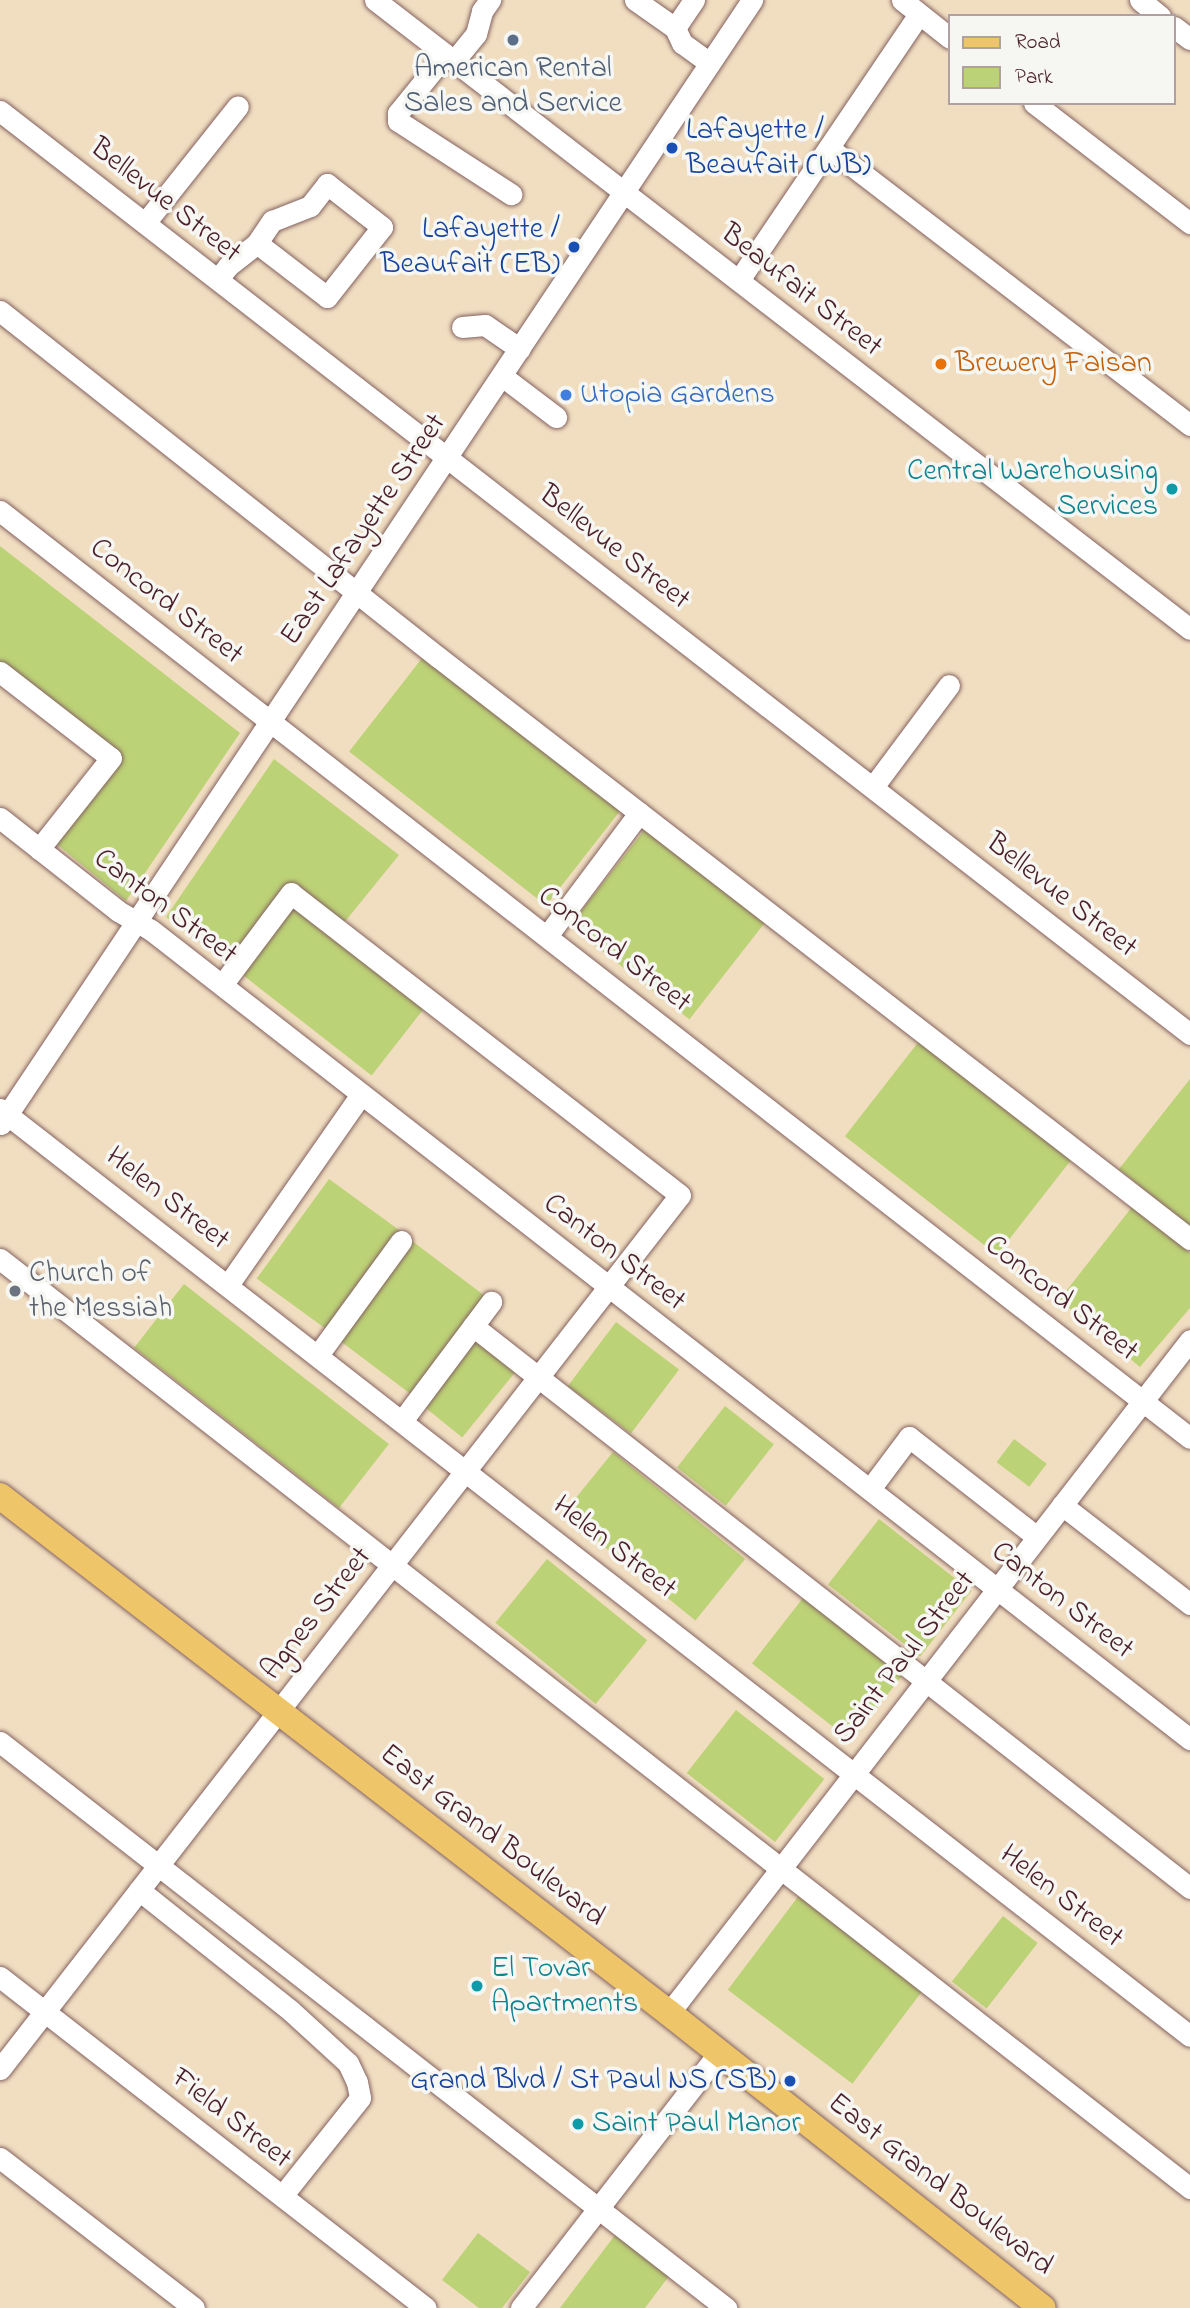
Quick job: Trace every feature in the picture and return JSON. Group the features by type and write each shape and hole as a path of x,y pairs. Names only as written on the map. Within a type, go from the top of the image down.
{"main road":[{"name":"East Grand Boulevard","path":"0,1496 669,2013 1042,2308"}],"street":[{"name":"Beaufait Street","path":"375,0 1190,629"},
{"path":"490,0 482,10 476,34 398,113 398,121 511,194"},
{"path":"635,0 675,28 682,43 710,63"},
{"path":"675,28 694,0"},
{"name":"East Lafayette Street","path":"2,1116 272,723 752,0"},
{"path":"902,0 948,36"},
{"path":"1140,0 1158,14"},
{"path":"739,280 919,14"},
{"path":"1037,105 1190,223"},
{"path":"145,223 238,106"},
{"name":"Bellevue Street","path":"0,111 1190,1034"},
{"path":"829,148 1190,425"},
{"path":"218,279 228,266 257,243 272,221 310,205 327,184 382,227 327,297 257,243"},
{"path":"0,311 639,813 1190,1239"},
{"path":"462,327 485,325 520,349"},
{"path":"502,376 556,417"},
{"name":"Concord Street","path":"0,511 1190,1437"},
{"path":"0,672 111,758 39,849"},
{"path":"873,787 949,685"},
{"path":"547,936 639,813"},
{"name":"Canton Street","path":"0,818 222,985 1190,1739"},
{"name":"Agnes Street","path":"0,2069 680,1195 291,893 222,985"},
{"path":"228,1285 361,1094"},
{"name":"Helen Street","path":"2,1116 228,1285 1190,2036"},
{"path":"318,1355 401,1241"},
{"path":"0,1259 1190,2188"},
{"path":"402,1421 491,1302"},
{"path":"472,1326 1190,1888"},
{"name":"Saint Paul Street","path":"669,2013 1190,1340"},
{"path":"870,1489 909,1437 1037,1537"},
{"path":"1062,1505 1190,1604"},
{"path":"0,1742 726,2308"},
{"path":"139,1890 291,2011 348,2063 357,2082 360,2098 282,2196"},
{"name":"Field Street","path":"0,1977 426,2308"},
{"path":"521,2308 719,2053"},
{"path":"0,2158 194,2308"}],"green space":[{"path":"0,546 240,733 126,901 53,841 119,754 0,662"},
{"path":"423,657 620,811 546,905 349,752"},
{"path":"274,759 399,855 343,924 293,886 231,965 166,917"},
{"path":"646,828 766,922 689,1019 570,926"},
{"path":"295,904 426,1006 372,1076 241,973"},
{"path":"920,1040 1072,1159 997,1255 845,1136"},
{"path":"1190,1079 1190,1227 1119,1169"},
{"path":"329,1179 402,1232 330,1331 257,1279"},
{"path":"1132,1207 1190,1253 1190,1308 1140,1367 1059,1300"},
{"path":"412,1241 485,1296 411,1394 338,1339"},
{"path":"184,1284 389,1444 339,1508 134,1348"},
{"path":"616,1322 679,1370 631,1433 568,1386"},
{"path":"475,1336 517,1370 462,1438 420,1404"},
{"path":"725,1406 774,1444 726,1506 677,1467"},
{"path":"1014,1439 1047,1464 1029,1487 997,1462"},
{"path":"613,1452 745,1559 695,1620 563,1513"},
{"path":"879,1519 971,1591 920,1656 828,1584"},
{"path":"547,1559 647,1640 596,1704 495,1623"},
{"path":"803,1598 902,1676 851,1741 752,1663"},
{"path":"736,1710 824,1779 775,1842 687,1773"},
{"path":"800,1894 925,1988 852,2084 728,1990"},
{"path":"1003,1916 1038,1943 987,2008 952,1981"},
{"path":"478,2233 530,2272 502,2308 479,2308 442,2280"},
{"path":"615,2235 669,2276 645,2308 560,2308"}],"place":[{"name":"American Rental Sales and Service","path":"513,40"},
{"name":"Lafayette / Beaufait (WB)","path":"672,148"},
{"name":"Lafayette / Beaufait (EB)","path":"574,247"},
{"name":"Brewery Faisan","path":"941,364"},
{"name":"Utopia Gardens","path":"566,395"},
{"name":"Central Warehousing Services","path":"1172,489"},
{"name":"Church of the Messiah","path":"15,1291"},
{"name":"El Tovar Apartments","path":"477,1986"},
{"name":"Grand Blvd / St Paul NS (SB)","path":"790,2081"},
{"name":"Saint Paul Manor","path":"578,2124"}]}
